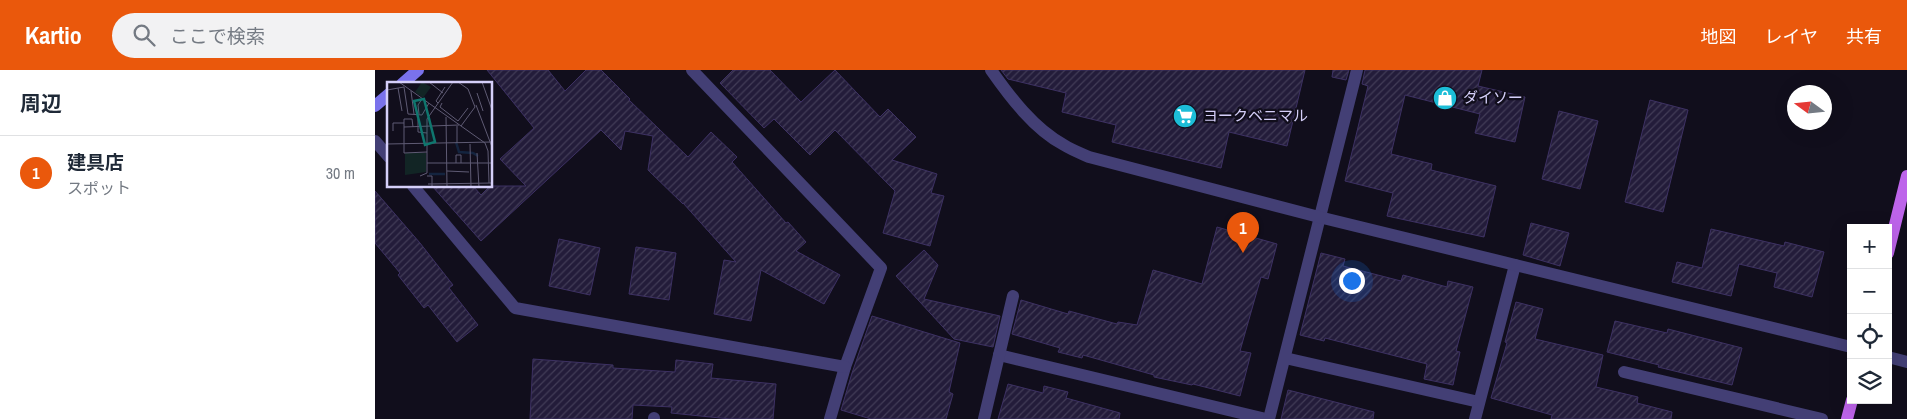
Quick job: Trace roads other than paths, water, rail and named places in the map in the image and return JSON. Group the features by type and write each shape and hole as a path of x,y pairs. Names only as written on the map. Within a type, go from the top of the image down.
{"main road":[{"path":"1892,237 1907,176"},
{"path":"1847,419 1851,404"}],"street":[{"path":"404,82 418,70"},
{"path":"691,70 881,268 845,367 830,419"},
{"path":"991,70 1027,115 1045,131 1063,145 1089,157 1319,217 1847,345"},
{"path":"999,355 1267,419 1285,358 1357,70"},
{"path":"375,106 387,96"},
{"path":"375,141 387,155"},
{"path":"415,188 515,308 845,367"},
{"path":"1475,419 1515,265"},
{"path":"984,419 1013,296"},
{"path":"1285,358 1479,402"},
{"path":"1892,358 1907,362"},
{"path":"1624,372 1822,419"}],"place":[{"name":"ダイソー","path":"1445,98"},
{"name":"ヨークベニマル","path":"1185,116"},
{"name":"建具店","path":"1243,253"}]}
